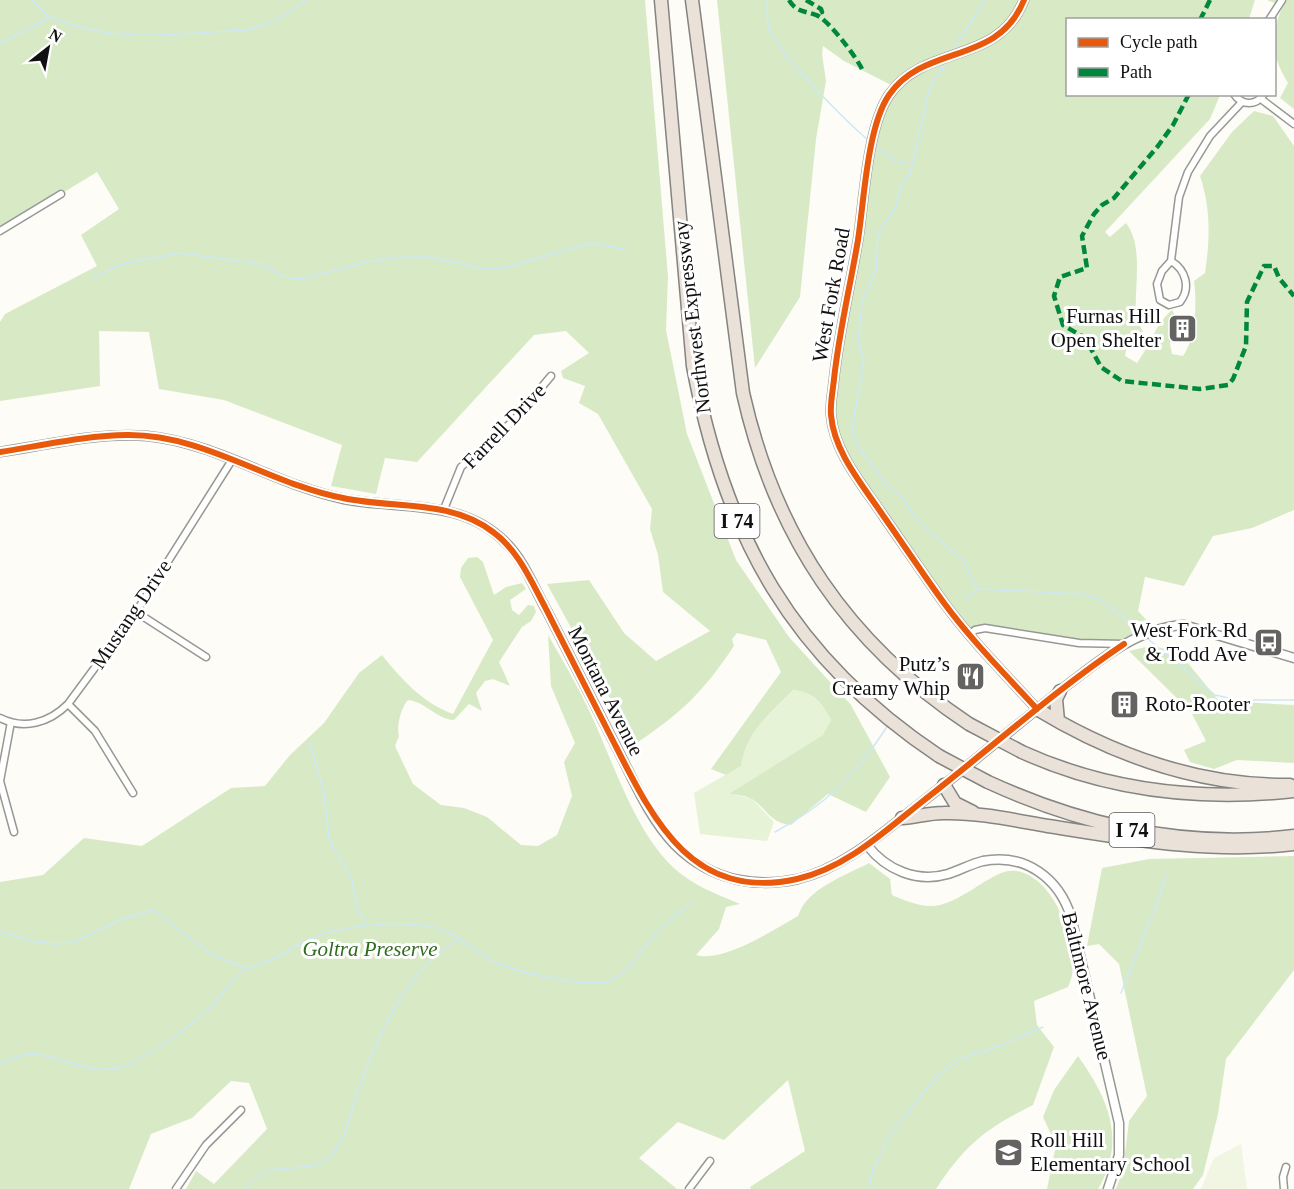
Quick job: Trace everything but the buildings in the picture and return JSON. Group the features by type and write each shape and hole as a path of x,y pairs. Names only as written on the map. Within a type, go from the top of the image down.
{"highway":[{"name":"Northwest Expressway","path":"662,0 693,366 703,417 728,499 740,529 776,595 804,634 857,692 939,756 988,782 1062,812 1118,828 1202,838 1294,836"},
{"name":"Northwest Expressway","path":"692,0 743,393 752,434 772,490 807,558 856,628 916,686 969,724 1054,766 1098,779 1164,792 1260,795 1294,791"},
{"path":"1058,722 1056,699 1060,691"},
{"path":"1036,708 1058,722 1122,752 1188,773 1253,783 1294,785"},
{"path":"944,785 955,803 979,815"},
{"path":"902,818 942,812 979,815 1168,844 1247,849 1294,844"}],"street":[{"name":"West Fork Road","path":"1024,0 1014,20 1000,35 983,46 931,62 910,74 895,87 883,108 869,158 858,238 837,349 831,407 833,427 840,449 862,484 944,603 969,635 1036,708"},
{"path":"1270,18 1282,0"},
{"path":"1236,96 1242,102 1255,102 1263,97 1294,124"},
{"path":"1171,261 1181,269 1187,291 1180,302 1169,304 1160,300 1157,290 1159,277 1171,261 1179,197 1188,172 1210,136 1242,102"},
{"path":"0,231 61,194"},
{"name":"Farrell Drive","path":"444,509 461,467 514,420 551,376"},
{"name":"Montana Avenue","path":"0,452 125,434 182,441 343,498 444,509 483,525 512,549 533,584 640,793 668,837 685,854 705,868 728,877 768,882 800,878 848,857 944,785 1036,708 1124,644"},
{"name":"Mustang Drive","path":"0,718 12,723 29,724 46,720 68,704 136,612 232,460"},
{"path":"136,612 206,657"},
{"path":"969,635 975,630 985,628 1088,644 1124,644 1175,626 1190,626 1294,658"},
{"path":"68,704 95,731 133,793"},
{"path":"12,723 0,781 14,832"},
{"name":"Baltimore Avenue","path":"867,845 874,855 892,867 923,877 943,875 986,861 1014,861 1038,871 1063,895 1071,917 1119,1123 1119,1155 1108,1189"},
{"path":"176,1189 206,1144 241,1110"},
{"path":"689,1189 710,1161"},
{"path":"1284,1189 1283,1177 1286,1167"}],"green space":[{"path":"0,0 645,0 668,277 666,330 687,434 736,560 789,637 851,705 890,777 866,812 828,794 791,825 774,819 750,798 729,794 823,735 831,720 816,699 801,691 793,690 760,724 748,743 741,766 726,775 711,769 781,672 766,640 737,633 732,639 734,646 712,677 690,701 635,744 547,584 589,580 624,633 656,661 710,631 663,592 658,555 650,529 652,509 598,414 579,403 585,386 563,378 561,371 589,353 566,331 534,335 417,462 385,458 376,494 331,486 342,445 224,400 159,389 149,332 99,331 100,386 0,401 0,322 5,314 97,266 81,235 119,209 97,172 0,231"},
{"path":"717,0 1255,0 1249,18 1066,18 1066,96 1220,96 1210,119 1105,232 1110,237 1126,223 1135,243 1137,255 1136,315 1143,332 1127,346 1125,356 1137,363 1161,322 1172,310 1176,317 1170,344 1172,354 1183,356 1191,340 1195,310 1194,281 1205,273 1208,248 1208,212 1200,176 1232,132 1254,111 1273,116 1294,146 1294,510 1252,528 1213,536 1184,586 1145,577 1138,611 1157,631 1112,645 985,628 969,635 841,449 831,416 865,180 883,108 895,87 844,61 823,46 826,81 816,139 800,297 755,368"},
{"path":"1267,0 1294,0 1294,109 1280,98 1288,83 1276,58 1276,24 1283,6"},
{"name":"Goltra Preserve","path":"477,557 483,562 494,595 506,587 522,583 526,589 510,600 512,610 519,615 528,605 534,606 536,612 531,621 522,627 499,662 510,686 493,679 485,681 476,693 482,711 469,704 454,720 442,717 414,701 408,700 405,703 395,746 413,784 441,805 464,808 487,817 521,845 538,846 557,835 572,796 564,762 575,743 551,686 548,635 588,708 636,815 660,854 690,880 740,904 726,907 719,929 696,955 720,954 762,937 798,916 803,906 818,890 869,863 890,879 892,895 915,904 928,906 940,905 956,899 1001,873 1012,871 1033,878 1050,894 1062,915 1071,949 1073,971 1068,987 1034,1001 1037,1025 1054,1047 1033,1105 989,1130 978,1139 957,1160 936,1189 751,1189 750,1187 805,1151 788,1080 724,1140 678,1122 639,1158 677,1189 186,1189 196,1171 214,1184 267,1129 249,1083 231,1081 192,1118 151,1134 129,1189 0,1189 0,882 43,875 84,838 142,846 231,788 265,786 290,755 324,723 359,673 382,655 414,690 432,704 453,714 493,640 460,577 461,568 468,558"},
{"path":"1150,646 1178,651 1219,701 1294,705 1294,763 1237,760 1214,769 1190,762 1184,750 1206,741 1191,712 1129,651"},
{"path":"793,690 807,693 824,708 831,720 824,735 730,794 751,798 774,822 767,841 700,834 694,793 741,766 748,743 760,724"},
{"path":"1294,856 1294,970 1226,1059 1218,1114 1203,1175 1193,1189 1116,1189 1123,1170 1129,1121 1147,1096 1119,964 1099,944 1087,946 1102,868 1149,859"},
{"path":"1078,1056 1098,1088 1110,1120 1111,1153 1107,1171 1098,1189 1047,1189 1056,1145 1043,1117 1054,1090"},
{"path":"1241,1144 1247,1189 1201,1189 1214,1158"}],"waterway":[{"path":"32,0 48,17"},
{"path":"0,44 49,17 89,29 127,35 245,30 273,21 307,0"},
{"path":"767,0 769,28 785,54 869,141"},
{"path":"951,52 985,0"},
{"path":"946,61 929,90 910,174 901,185 896,206 878,233 876,271 862,303 858,344 864,358 852,430 856,444 885,483 905,501 913,515 963,560 977,589 1083,594 1103,601 1141,632"},
{"path":"875,146 897,162 912,164"},
{"path":"94,277 125,263 181,253 262,264 284,277 300,279 368,262 404,257 430,257 480,268 504,268 591,243 627,250"},
{"path":"964,601 977,590"},
{"path":"1147,638 1215,695 1238,700 1294,700"},
{"path":"775,832 810,811 839,787 864,759 888,725"},
{"path":"310,744 324,794 329,839 352,881 358,911 368,926"},
{"path":"1121,993 1159,898 1166,873"},
{"path":"0,1064 16,1057 32,1054 102,1069 127,1065 153,1051 194,1022 245,970 267,962 324,933 359,927 390,924 433,927 445,931 486,957 509,968 569,981 606,982 621,974 649,941 692,902"},
{"path":"0,931 29,941 54,944 71,943 120,920 153,910 211,954 246,968"},
{"path":"246,1189 256,1178 266,1172 313,1166 324,1161 333,1153 346,1130 358,1089 375,1047 397,1004 424,968 458,939"},
{"path":"869,1189 872,1172 891,1133 940,1073 964,1057 987,1051 1043,1027"}],"marked path":[{"path":"789,0 798,9 816,15 827,23 862,69"},
{"path":"806,0 821,9 822,12 816,14"},
{"path":"1201,18 1210,0"},
{"path":"1188,96 1173,125 1158,146 1114,198 1102,205 1094,214 1082,236 1087,268 1060,277 1054,296 1063,325 1085,338 1101,367 1122,381 1200,389 1228,385 1233,379 1246,346 1247,302 1264,266 1274,266 1279,278 1294,296"}],"cycle path":[{"path":"1024,0 1012,21 997,35 979,45 941,59 904,79 889,95 882,109 867,165 858,240 839,344 831,410 833,429 843,455 928,581 989,657 1037,709"},
{"path":"0,452 96,437 127,435 155,437 183,442 210,451 316,491 362,501 440,510 459,514 476,522 502,539 523,566 624,763 658,821 678,845 700,864 727,878 759,883 797,879 815,874 848,857 879,836 1072,681 1124,644"}],"place":[{"name":"Furnas Hill Open Shelter","path":"1182,328"},
{"name":"West Fork Rd & Todd Ave","path":"1268,642"},
{"name":"Putz’s Creamy Whip","path":"971,676"},
{"name":"Roto-Rooter","path":"1124,704"},
{"name":"Roll Hill Elementary School","path":"1009,1152"}]}
